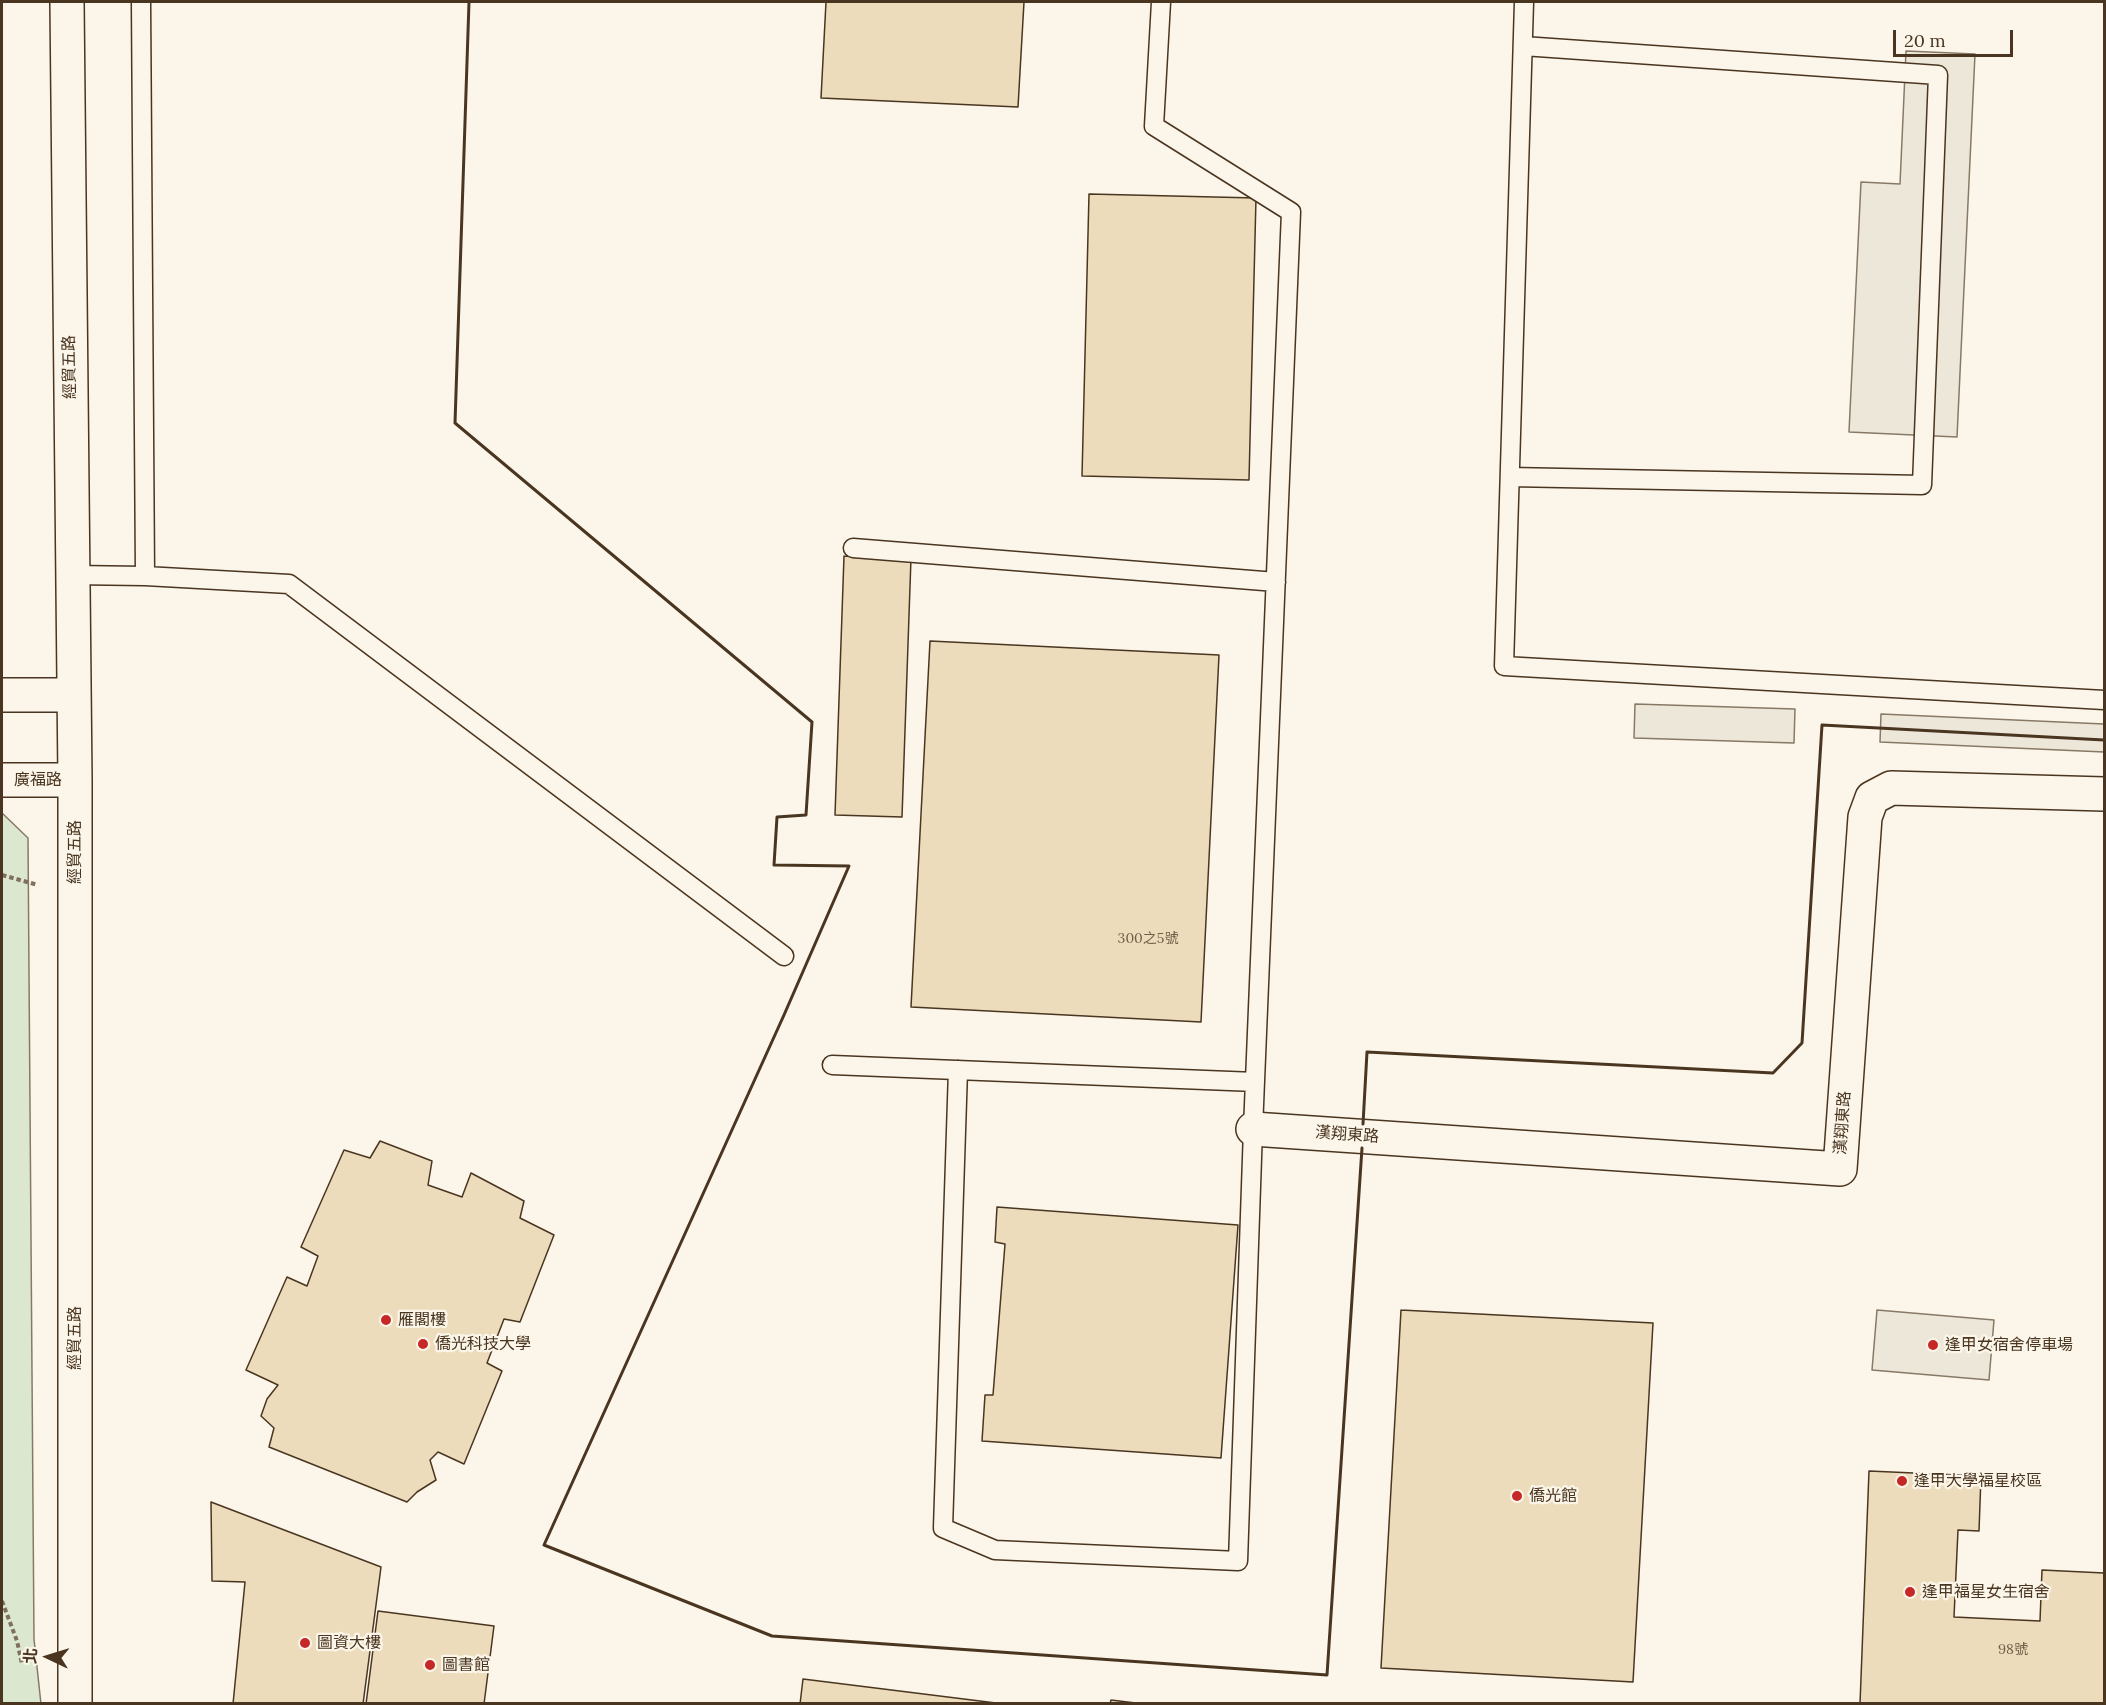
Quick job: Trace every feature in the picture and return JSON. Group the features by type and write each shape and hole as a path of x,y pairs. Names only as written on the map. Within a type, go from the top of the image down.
{"street":[{"name":"經貿五路","path":"67,2 75,780 75,1704"},
{"path":"2,695 74,695"},
{"name":"廣福路","path":"2,780 75,780"},
{"name":"漢翔東路","path":"1253,1129 1840,1169 1865,817 1872,798 1891,788 2104,794"}],"lane":[{"path":"141,2 145,576"},
{"path":"958,1070 943,1528 995,1550 1238,1561 1253,1129 1291,212 1154,126 1161,2"},
{"path":"1524,2 1504,666 2104,700"},
{"path":"1509,477 1922,485 1938,75 1523,46"},
{"path":"853,548 1276,582"},
{"path":"72,575 145,576 289,584 784,956"},
{"path":"832,1065 1255,1082"}],"path":[{"path":"2,875 42,886"},
{"path":"2,1601 17,1641 22,1665"}],"green space":[{"path":"2,813 28,838 34,1639 41,1704 2,1703"}],"shaded area":[{"path":"1906,51 1975,54 1957,437 1849,432 1861,182 1900,184"},
{"path":"1635,704 1795,709 1794,743 1634,738"},
{"path":"1881,714 2104,724 2104,752 1880,742"},
{"name":"逢甲女宿舍停車場","path":"1877,1310 1994,1320 1989,1380 1872,1370"}],"building":[{"path":"826,2 1024,2 1018,107 821,98"},
{"path":"1089,194 1256,198 1249,480 1082,476"},
{"path":"844,556 911,558 902,817 835,815"},
{"path":"930,641 1219,655 1201,1022 911,1007"},
{"name":"雁閣樓","path":"380,1141 432,1161 428,1185 462,1197 471,1173 524,1201 520,1218 554,1235 520,1322 504,1319 487,1363 502,1371 464,1464 438,1452 430,1460 436,1480 417,1492 407,1502 269,1447 274,1428 261,1416 267,1399 278,1385 246,1370 287,1277 307,1286 318,1256 301,1247 344,1150 370,1158"},
{"path":"997,1207 1238,1225 1221,1458 982,1441 985,1395 993,1395 1005,1244 995,1242"},
{"name":"僑光館","path":"1401,1310 1653,1323 1633,1682 1381,1668"},
{"name":"逢甲福星女生宿舍","path":"1869,1471 1981,1476 1979,1531 1958,1530 1954,1617 2040,1621 2042,1570 2104,1573 2104,1704 1860,1704"},
{"name":"圖資大樓","path":"211,1502 381,1567 363,1704 233,1704 245,1582 212,1581"},
{"name":"圖書館","path":"378,1611 494,1626 484,1704 366,1704"},
{"path":"803,1679 1004,1704 800,1704"},
{"path":"1111,1700 1144,1704 1110,1704"}],"wall":[{"path":"469,2 455,423 812,722 806,815 777,817 774,865 849,866 544,1545 772,1636 1327,1675 1362,1148"},
{"path":"1363,1124 1367,1052 1773,1073 1802,1043 1822,725 2104,740"}],"place":[{"name":"雁閣樓","path":"386,1320"},
{"name":"僑光科技大學","path":"423,1344"},
{"name":"逢甲女宿舍停車場","path":"1933,1345"},
{"name":"逢甲大學福星校區","path":"1902,1481"},
{"name":"僑光館","path":"1517,1496"},
{"name":"逢甲福星女生宿舍","path":"1910,1592"},
{"name":"圖資大樓","path":"305,1643"},
{"name":"圖書館","path":"430,1665"}]}
